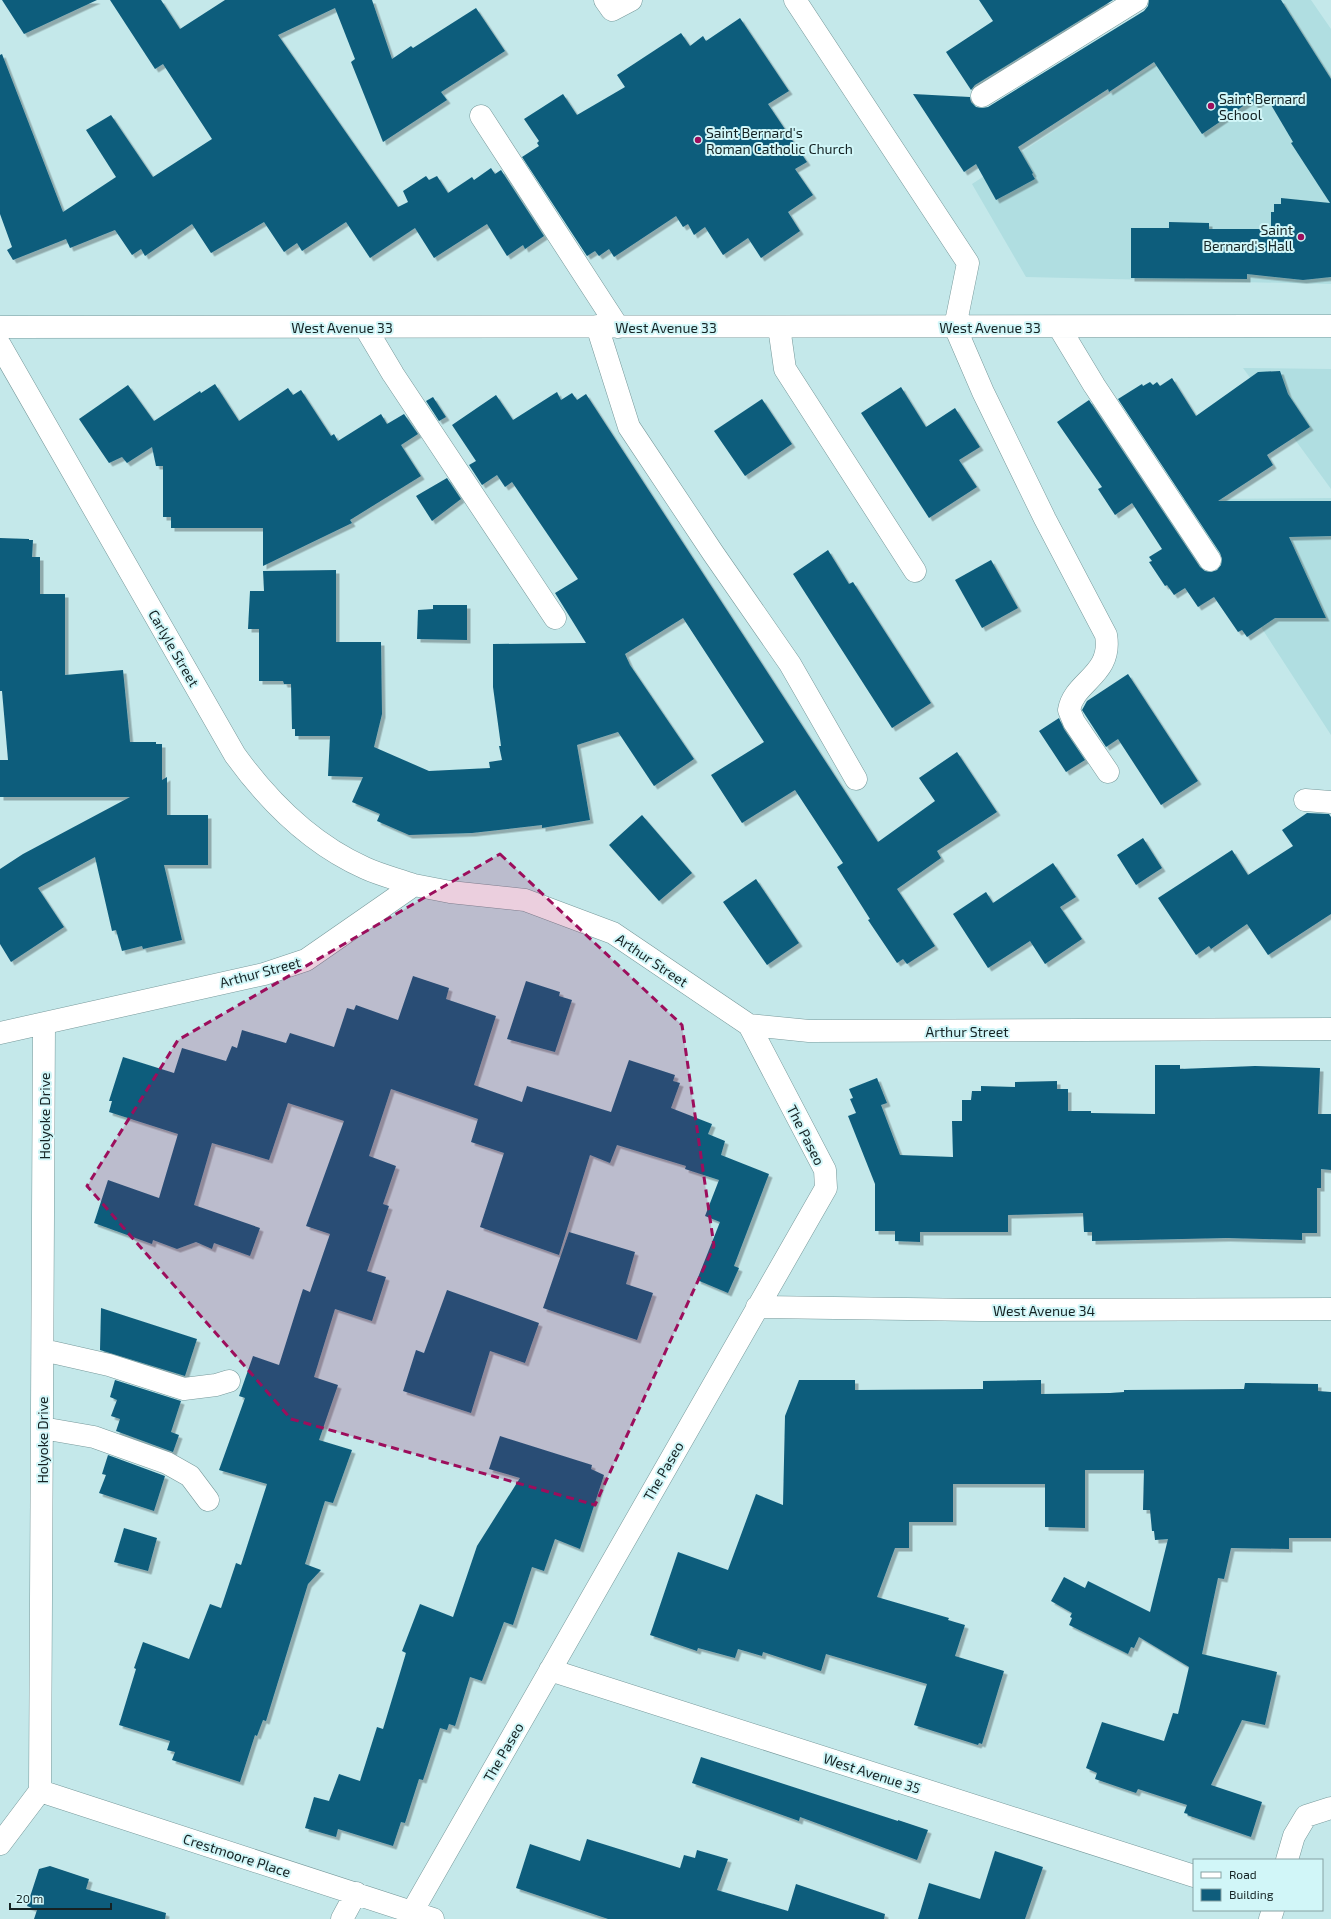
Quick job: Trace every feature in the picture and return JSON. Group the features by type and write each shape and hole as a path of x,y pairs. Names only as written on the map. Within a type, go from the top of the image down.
{"street":[{"path":"605,0 612,10 631,0"},
{"path":"796,0 968,263 955,327 990,406 1045,519 1106,635 1108,645 1101,664 1094,676 1074,695 1069,710 1074,722 1108,772"},
{"path":"982,96 1137,0"},
{"path":"480,116 608,327 630,427 713,553 790,664 856,779"},
{"path":"365,326 393,374 555,618"},
{"name":"West Avenue 33","path":"0,327 1331,326"},
{"path":"780,327 784,369 915,571"},
{"path":"1059,327 1094,385 1210,560"},
{"name":"Carlyle Street","path":"0,345 236,755 254,781 286,816 323,845 364,868 414,885"},
{"path":"1305,800 1331,802"},
{"name":"Arthur Street","path":"0,1033 264,974 306,960 414,885 450,892 525,900 613,933 749,1025 810,1032 1331,1029"},
{"name":"Holyoke Drive","path":"40,1792 44,1024"},
{"name":"The Paseo","path":"412,1912 826,1188 825,1170 749,1025"},
{"name":"West Avenue 34","path":"757,1307 980,1310 1331,1310"},
{"path":"42,1350 109,1365 184,1389 216,1385 229,1381"},
{"path":"42,1428 94,1438 167,1463 190,1476 208,1500"},
{"name":"West Avenue 35","path":"550,1670 1193,1876"},
{"path":"0,1844 40,1792"},
{"name":"Crestmoore Place","path":"40,1792 433,1919"},
{"path":"1287,1859 1294,1836 1306,1816 1331,1808"},
{"path":"342,1919 356,1893"}],"highlighted area":[{"path":"500,854 682,1025 714,1246 595,1505 291,1419 87,1186 178,1040"}],"shaded area":[{"name":"Saint Bernard School","path":"1255,0 1311,0 1331,29 1331,284 1026,277 972,184"},
{"path":"1243,368 1331,369 1331,489"},
{"path":"1331,498 1331,735 1178,499"}],"building":[{"path":"2,0 97,0 24,34"},
{"path":"110,0 161,0 180,29 225,0 372,0 392,59 411,46 413,48 476,8 505,51 441,92 447,100 383,142 351,62 355,59 335,8 278,35 398,207 408,202 403,191 426,176 429,180 437,176 448,193 472,177 474,180 491,168 495,174 501,170 544,236 525,249 523,245 507,256 487,224 434,258 415,228 370,258 346,222 302,251 297,243 284,252 264,222 211,253 192,224 145,256 141,249 132,255 115,230 70,248 66,239 13,260 7,250 12,247 0,214 0,55 2,54 63,212 116,177 86,130 111,115 153,177 212,139 163,64 155,69"},
{"path":"979,0 1113,0 975,85 971,90 946,52 993,21"},
{"path":"1149,0 1281,0 1331,79 1331,277 1303,280 1247,274 1247,279 1131,278 1131,228 1169,228 1169,222 1209,223 1209,229 1271,229 1271,212 1274,212 1274,204 1281,204 1281,198 1330,203 1291,143 1293,142 1267,98 1255,106 1252,100 1202,134 1154,62 1109,92 1108,89 1018,147 1035,179 996,200 976,164 964,172 913,94 970,97 971,102 976,107 988,107 1144,11 1148,6"},
{"name":"Saint Bernard's Roman Catholic Church","path":"740,18 789,91 768,104 807,162 795,169 813,195 788,212 800,231 761,258 748,238 723,255 705,227 694,235 688,224 683,227 676,216 614,257 609,249 599,256 595,251 587,256 522,157 539,146 537,143 539,141 524,119 563,94 577,115 625,87 617,75 681,33 690,46 703,36 706,41"},
{"path":"1280,371 1288,394 1310,427 1267,455 1273,465 1218,501 1331,501 1331,536 1289,537 1326,618 1275,618 1247,637 1242,630 1238,632 1214,597 1198,607 1185,588 1174,595 1167,585 1165,586 1149,562 1152,561 1149,557 1162,549 1132,503 1115,515 1098,489 1102,487 1057,422 1089,400 1200,567 1205,571 1211,572 1217,570 1221,565 1222,559 1220,553 1118,399 1142,384 1143,386 1150,382 1153,385 1157,382 1160,386 1172,378 1196,416 1258,372"},
{"path":"215,384 239,421 288,388 293,395 301,390 331,436 334,434 338,441 381,414 387,424 404,414 418,434 401,445 421,476 350,520 352,523 263,566 263,528 171,528 171,517 163,517 163,466 156,466 152,447 127,463 122,457 109,463 79,419 128,385 154,421 200,391 201,393"},
{"path":"901,387 926,427 955,408 980,447 959,460 977,487 929,518 861,413"},
{"path":"557,392 561,400 572,393 577,400 586,394 878,842 935,801 919,778 957,752 997,812 937,851 941,858 897,889 935,946 907,964 903,959 897,963 868,920 870,919 837,867 843,863 795,790 742,823 711,775 764,742 683,618 625,654 630,665 694,759 654,786 618,732 577,745 590,820 542,828 542,825 472,833 409,835 377,821 380,814 352,802 363,777 328,776 330,736 295,736 295,729 292,729 291,684 284,684 283,681 259,681 259,629 248,629 250,591 264,591 263,571 336,570 336,642 381,642 382,714 374,747 429,771 490,768 489,762 502,760 499,746 501,746 493,687 493,644 586,643 555,593 578,579 512,482 505,487 497,475 482,485 469,465 476,461 452,425 496,395 513,420"},
{"path":"433,397 446,417 439,421 426,401"},
{"path":"762,399 792,444 745,476 714,431"},
{"path":"447,478 461,499 432,521 416,496"},
{"path":"0,538 33,540 32,557 40,557 40,594 65,594 65,675 123,670 130,742 156,742 156,744 162,744 162,780 167,777 167,815 208,815 208,865 164,865 182,940 143,949 142,946 122,951 116,930 112,931 95,857 38,888 64,927 11,962 0,944 0,869 23,854 130,797 0,797 0,760 8,760 2,691 0,691"},
{"path":"828,550 849,584 853,582 931,703 892,728 793,574"},
{"path":"991,560 1018,608 982,628 955,580"},
{"path":"433,605 467,605 467,640 417,639 418,610 433,609"},
{"path":"1128,674 1198,781 1161,805 1118,739 1106,747 1082,710 1087,701"},
{"path":"1059,718 1064,729 1085,760 1066,772 1039,731"},
{"path":"1307,813 1329,814 1331,817 1331,914 1268,955 1247,924 1211,949 1209,946 1196,955 1158,898 1232,850 1248,875 1293,846 1282,830"},
{"path":"642,815 692,873 659,901 609,845"},
{"path":"1143,838 1162,868 1136,885 1117,855"},
{"path":"1053,863 1076,897 1060,907 1082,939 1045,964 1030,941 988,968 953,914 986,892 993,903"},
{"path":"756,879 799,943 767,965 723,902"},
{"path":"413,976 449,988 446,999 496,1016 474,1085 522,1102 527,1086 611,1112 629,1060 675,1075 673,1081 680,1083 671,1108 712,1124 708,1134 725,1141 721,1155 769,1174 734,1266 739,1268 728,1293 697,1280 720,1222 705,1216 719,1180 685,1169 686,1166 617,1145 610,1163 590,1155 559,1255 480,1227 504,1153 471,1142 478,1119 391,1089 369,1156 396,1166 383,1204 389,1206 367,1271 386,1277 372,1321 335,1309 314,1377 338,1385 319,1440 352,1450 333,1503 325,1501 305,1564 321,1570 308,1584 266,1721 263,1720 257,1736 255,1735 240,1782 172,1760 175,1752 167,1750 170,1741 119,1725 136,1669 134,1668 143,1642 189,1659 210,1604 221,1608 236,1563 241,1565 267,1484 219,1470 245,1398 239,1396 253,1356 279,1365 303,1289 310,1292 330,1234 306,1226 344,1121 288,1103 269,1160 212,1143 194,1205 260,1228 250,1256 214,1243 212,1249 196,1242 177,1249 153,1240 152,1244 94,1223 108,1180 159,1198 178,1134 109,1112 112,1101 109,1101 123,1057 174,1073 182,1048 226,1061 232,1046 237,1048 242,1030 286,1043 290,1033 334,1047 347,1008 354,1010 356,1005 398,1020"},
{"path":"526,981 560,992 559,996 572,1000 555,1052 507,1039"},
{"path":"1155,1065 1180,1065 1180,1069 1255,1066 1320,1068 1318,1114 1331,1114 1331,1170 1321,1169 1321,1188 1317,1188 1317,1233 1302,1233 1302,1240 1227,1238 1092,1241 1092,1232 1084,1232 1083,1213 1008,1215 1008,1232 920,1232 920,1242 895,1241 895,1231 875,1231 875,1184 848,1116 856,1113 850,1099 853,1098 849,1089 877,1078 887,1103 881,1105 900,1155 953,1157 952,1121 962,1121 962,1100 971,1100 972,1091 981,1091 981,1086 1015,1087 1015,1082 1057,1081 1057,1089 1068,1089 1068,1111 1091,1111 1091,1113 1155,1114"},
{"path":"569,1232 635,1252 626,1284 653,1293 637,1340 543,1308"},
{"path":"447,1290 539,1323 525,1363 490,1351 471,1413 403,1391 416,1350 424,1353"},
{"path":"101,1308 197,1339 185,1376 100,1350"},
{"path":"115,1380 181,1401 171,1432 179,1435 173,1452 116,1431 120,1419 111,1416 117,1400 110,1397"},
{"path":"799,1380 855,1380 855,1390 983,1389 983,1381 1041,1380 1041,1394 1110,1393 1124,1392 1124,1390 1244,1389 1245,1383 1318,1384 1318,1391 1331,1392 1331,1538 1289,1538 1289,1549 1231,1548 1224,1579 1218,1578 1202,1654 1277,1672 1265,1725 1242,1720 1211,1785 1262,1802 1251,1837 1187,1815 1188,1814 1184,1813 1187,1805 1138,1789 1136,1793 1095,1779 1097,1773 1086,1768 1102,1722 1164,1741 1173,1713 1178,1714 1189,1667 1139,1637 1134,1648 1131,1647 1128,1654 1069,1625 1072,1618 1070,1617 1072,1613 1051,1601 1064,1577 1085,1588 1088,1581 1150,1612 1168,1539 1155,1540 1154,1531 1152,1531 1150,1510 1143,1510 1144,1470 1085,1470 1085,1528 1045,1527 1045,1484 953,1484 953,1522 909,1522 909,1548 895,1548 877,1597 949,1618 948,1620 965,1625 955,1656 1004,1671 982,1744 979,1743 978,1745 914,1725 927,1684 826,1654 821,1671 763,1652 762,1656 738,1649 735,1658 698,1648 697,1651 650,1635 678,1552 728,1570 756,1494 783,1505 785,1416"},
{"path":"500,1436 592,1465 591,1469 604,1475 580,1549 555,1539 544,1571 532,1567 513,1625 504,1622 482,1681 470,1677 455,1726 449,1724 447,1730 440,1728 423,1780 419,1779 405,1823 401,1822 393,1846 338,1829 336,1837 305,1828 314,1797 329,1801 339,1774 360,1781 377,1727 383,1729 406,1653 402,1651 420,1604 453,1617 477,1546 520,1478 489,1469"},
{"path":"108,1455 165,1476 154,1511 99,1493 106,1475 102,1474"},
{"path":"124,1528 157,1538 148,1571 114,1562"},
{"path":"701,1757 928,1830 917,1860 800,1817 799,1821 692,1783"},
{"path":"587,1839 680,1868 684,1855 695,1858 697,1850 728,1859 717,1890 788,1911 796,1884 885,1914 884,1919 608,1919 516,1888 530,1844 580,1861"},
{"path":"995,1851 1043,1867 1025,1919 918,1919 929,1883 980,1899"},
{"path":"50,1866 89,1879 86,1889 166,1913 165,1919 34,1919 37,1910 27,1906 39,1869"}],"place":[{"name":"Saint Bernard School","path":"1211,106"},
{"name":"Saint Bernard's Roman Catholic Church","path":"698,140"},
{"name":"Saint Bernard's Hall","path":"1301,237"}]}
